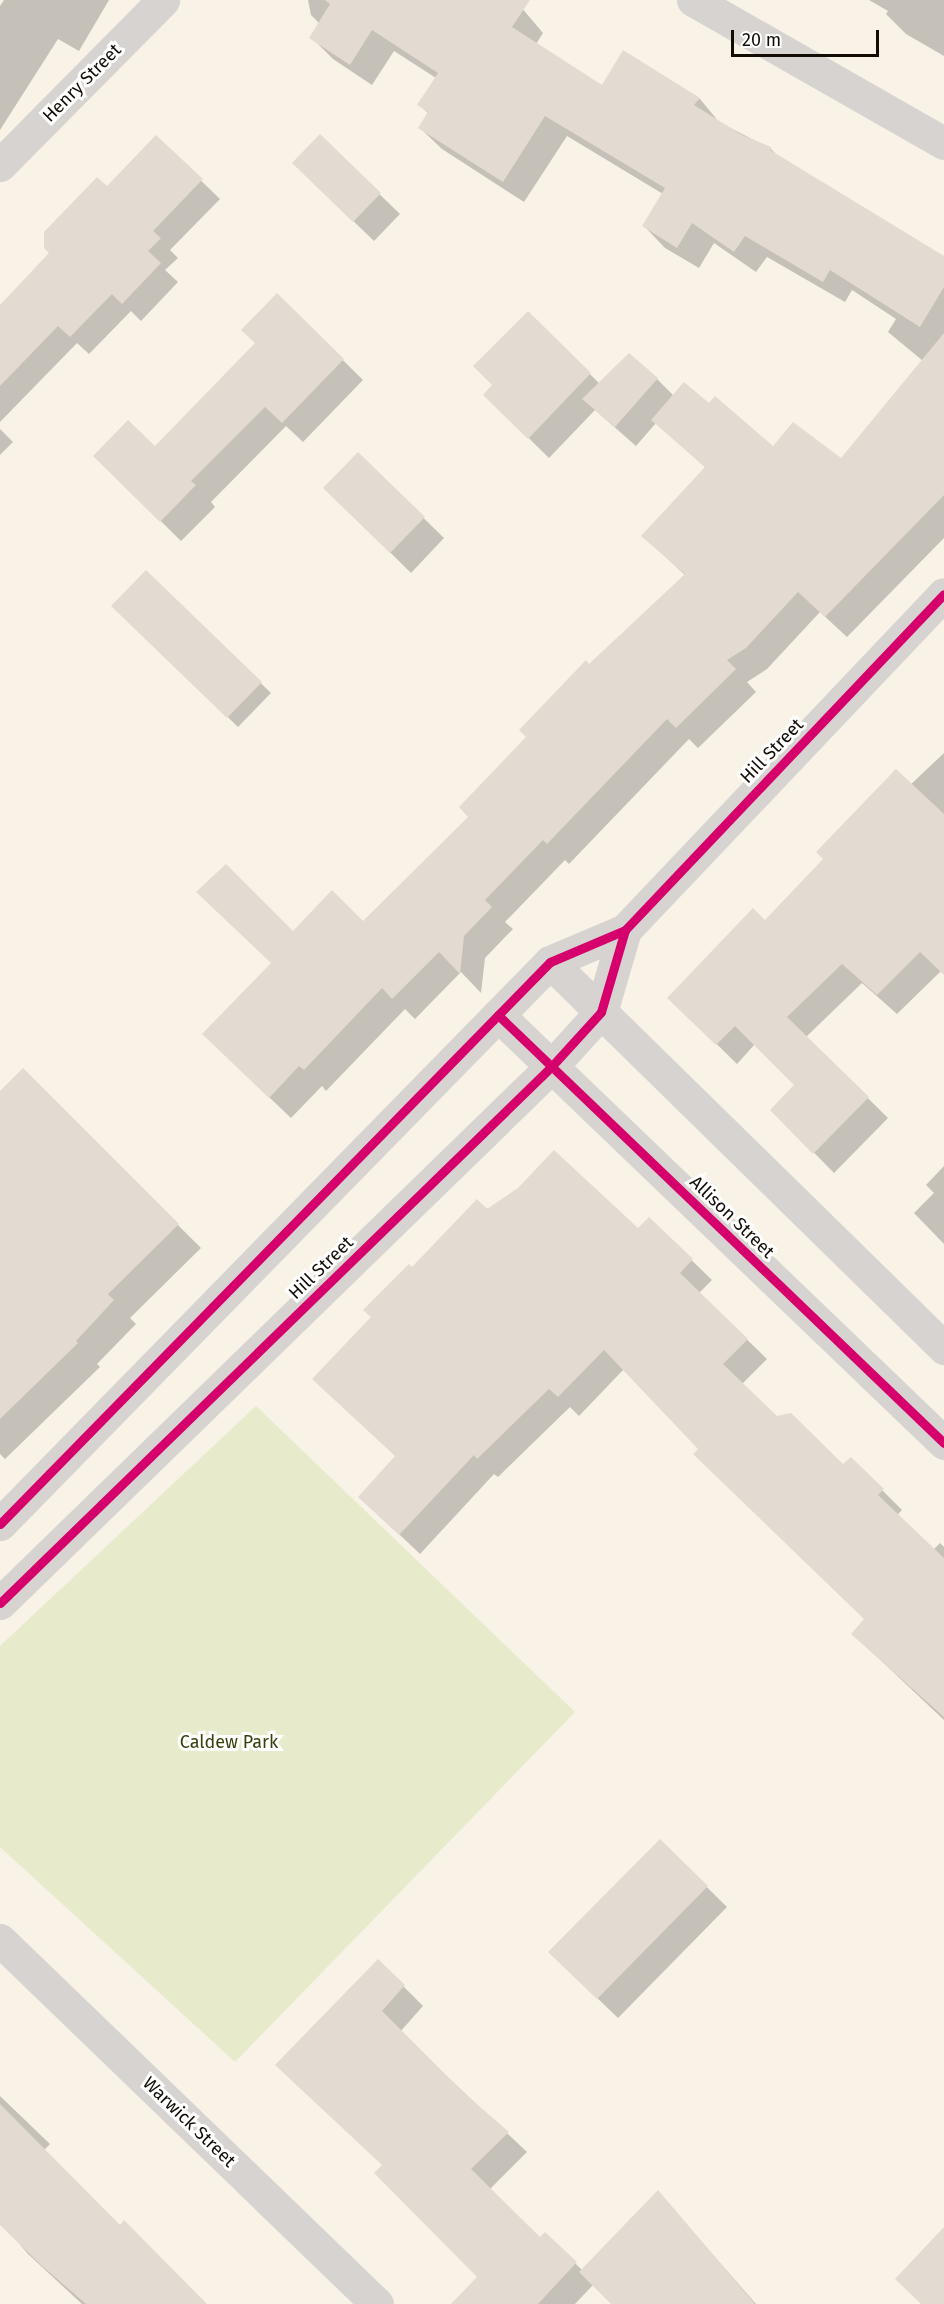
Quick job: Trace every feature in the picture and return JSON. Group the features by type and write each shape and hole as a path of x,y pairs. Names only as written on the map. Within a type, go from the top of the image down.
{"street":[{"name":"Henry Street","path":"0,165 163,0"},
{"path":"693,0 944,142"},
{"name":"Hill Street","path":"0,1524 550,962 625,930 944,594"},
{"name":"Hill Street","path":"0,1604 551,1067 600,1012 625,930"},
{"path":"550,962 944,1348"},
{"name":"Allison Street","path":"498,1016 944,1443"},
{"name":"Warwick Street","path":"0,1940 377,2304"}],"green space":[{"name":"Caldew Park","path":"256,1406 575,1712 235,2062 0,1847 0,1646"}],"building":[{"path":"325,0 530,0 512,27 602,85 623,50 700,98 694,105 742,135 771,147 770,150 944,256 944,287 920,327 830,270 823,282 745,236 734,252 692,223 677,248 642,226 665,188 545,116 503,182 418,128 428,112 417,105 438,73 372,30 350,65 309,38 330,4"},
{"path":"320,134 381,193 353,222 292,163"},
{"path":"156,135 203,179 153,231 161,238 148,251 161,263 122,304 112,294 70,337 58,326 0,386 0,305 49,253 44,248 44,232 97,177 107,186"},
{"path":"277,293 344,359 282,423 265,407 191,481 196,485 160,522 93,456 128,420 155,446 255,343 241,330"},
{"path":"528,311 591,373 528,439 483,395 492,385 473,366"},
{"path":"944,333 944,495 825,617 798,592 746,648 727,660 736,669 676,728 667,719 547,844 543,840 485,900 492,907 464,936 460,974 439,952 392,999 382,988 304,1070 299,1066 269,1098 202,1034 271,963 196,892 226,864 293,931 332,890 363,921 468,817 459,807 526,737 519,730 586,660 589,664 685,574 641,536 705,467 651,420 684,382 709,403 715,396 773,446 793,422 841,458"},
{"path":"629,353 658,378 615,427 582,399"},
{"path":"358,452 425,517 390,553 323,488"},
{"path":"146,570 262,682 227,718 111,606"},
{"path":"896,769 944,814 944,975 920,952 877,995 842,964 787,1017 869,1097 813,1154 770,1110 794,1085 735,1026 716,1045 667,998 753,908 765,920 823,859 816,852"},
{"path":"23,1068 179,1224 108,1294 114,1300 76,1341 78,1343 0,1419 0,1091"},
{"path":"554,1150 638,1228 649,1217 693,1259 680,1273 748,1339 723,1364 777,1416 791,1413 843,1464 851,1457 884,1489 878,1495 944,1558 944,1717 851,1634 864,1619 693,1454 698,1449 604,1350 558,1397 549,1389 477,1459 474,1455 399,1535 358,1497 395,1456 312,1379 371,1317 363,1310 409,1264 412,1267 477,1199 487,1209 518,1188"},
{"path":"660,1839 708,1886 597,1999 548,1952"},
{"path":"378,1959 405,1985 382,2011 464,2093 509,2132 471,2169 540,2237 545,2232 577,2262 538,2304 451,2304 477,2277 374,2173 382,2165 275,2065"},
{"path":"0,2104 120,2225 124,2220 207,2304 86,2304 41,2265 0,2225"},
{"path":"658,2190 755,2304 611,2304 579,2272"},
{"path":"944,2227 944,2304 921,2304 895,2279"}],"cycle path":[{"path":"0,1524 550,962 625,930 944,594"},
{"path":"0,1603 551,1067 601,1012 625,930"},
{"path":"498,1015 944,1443"}]}
